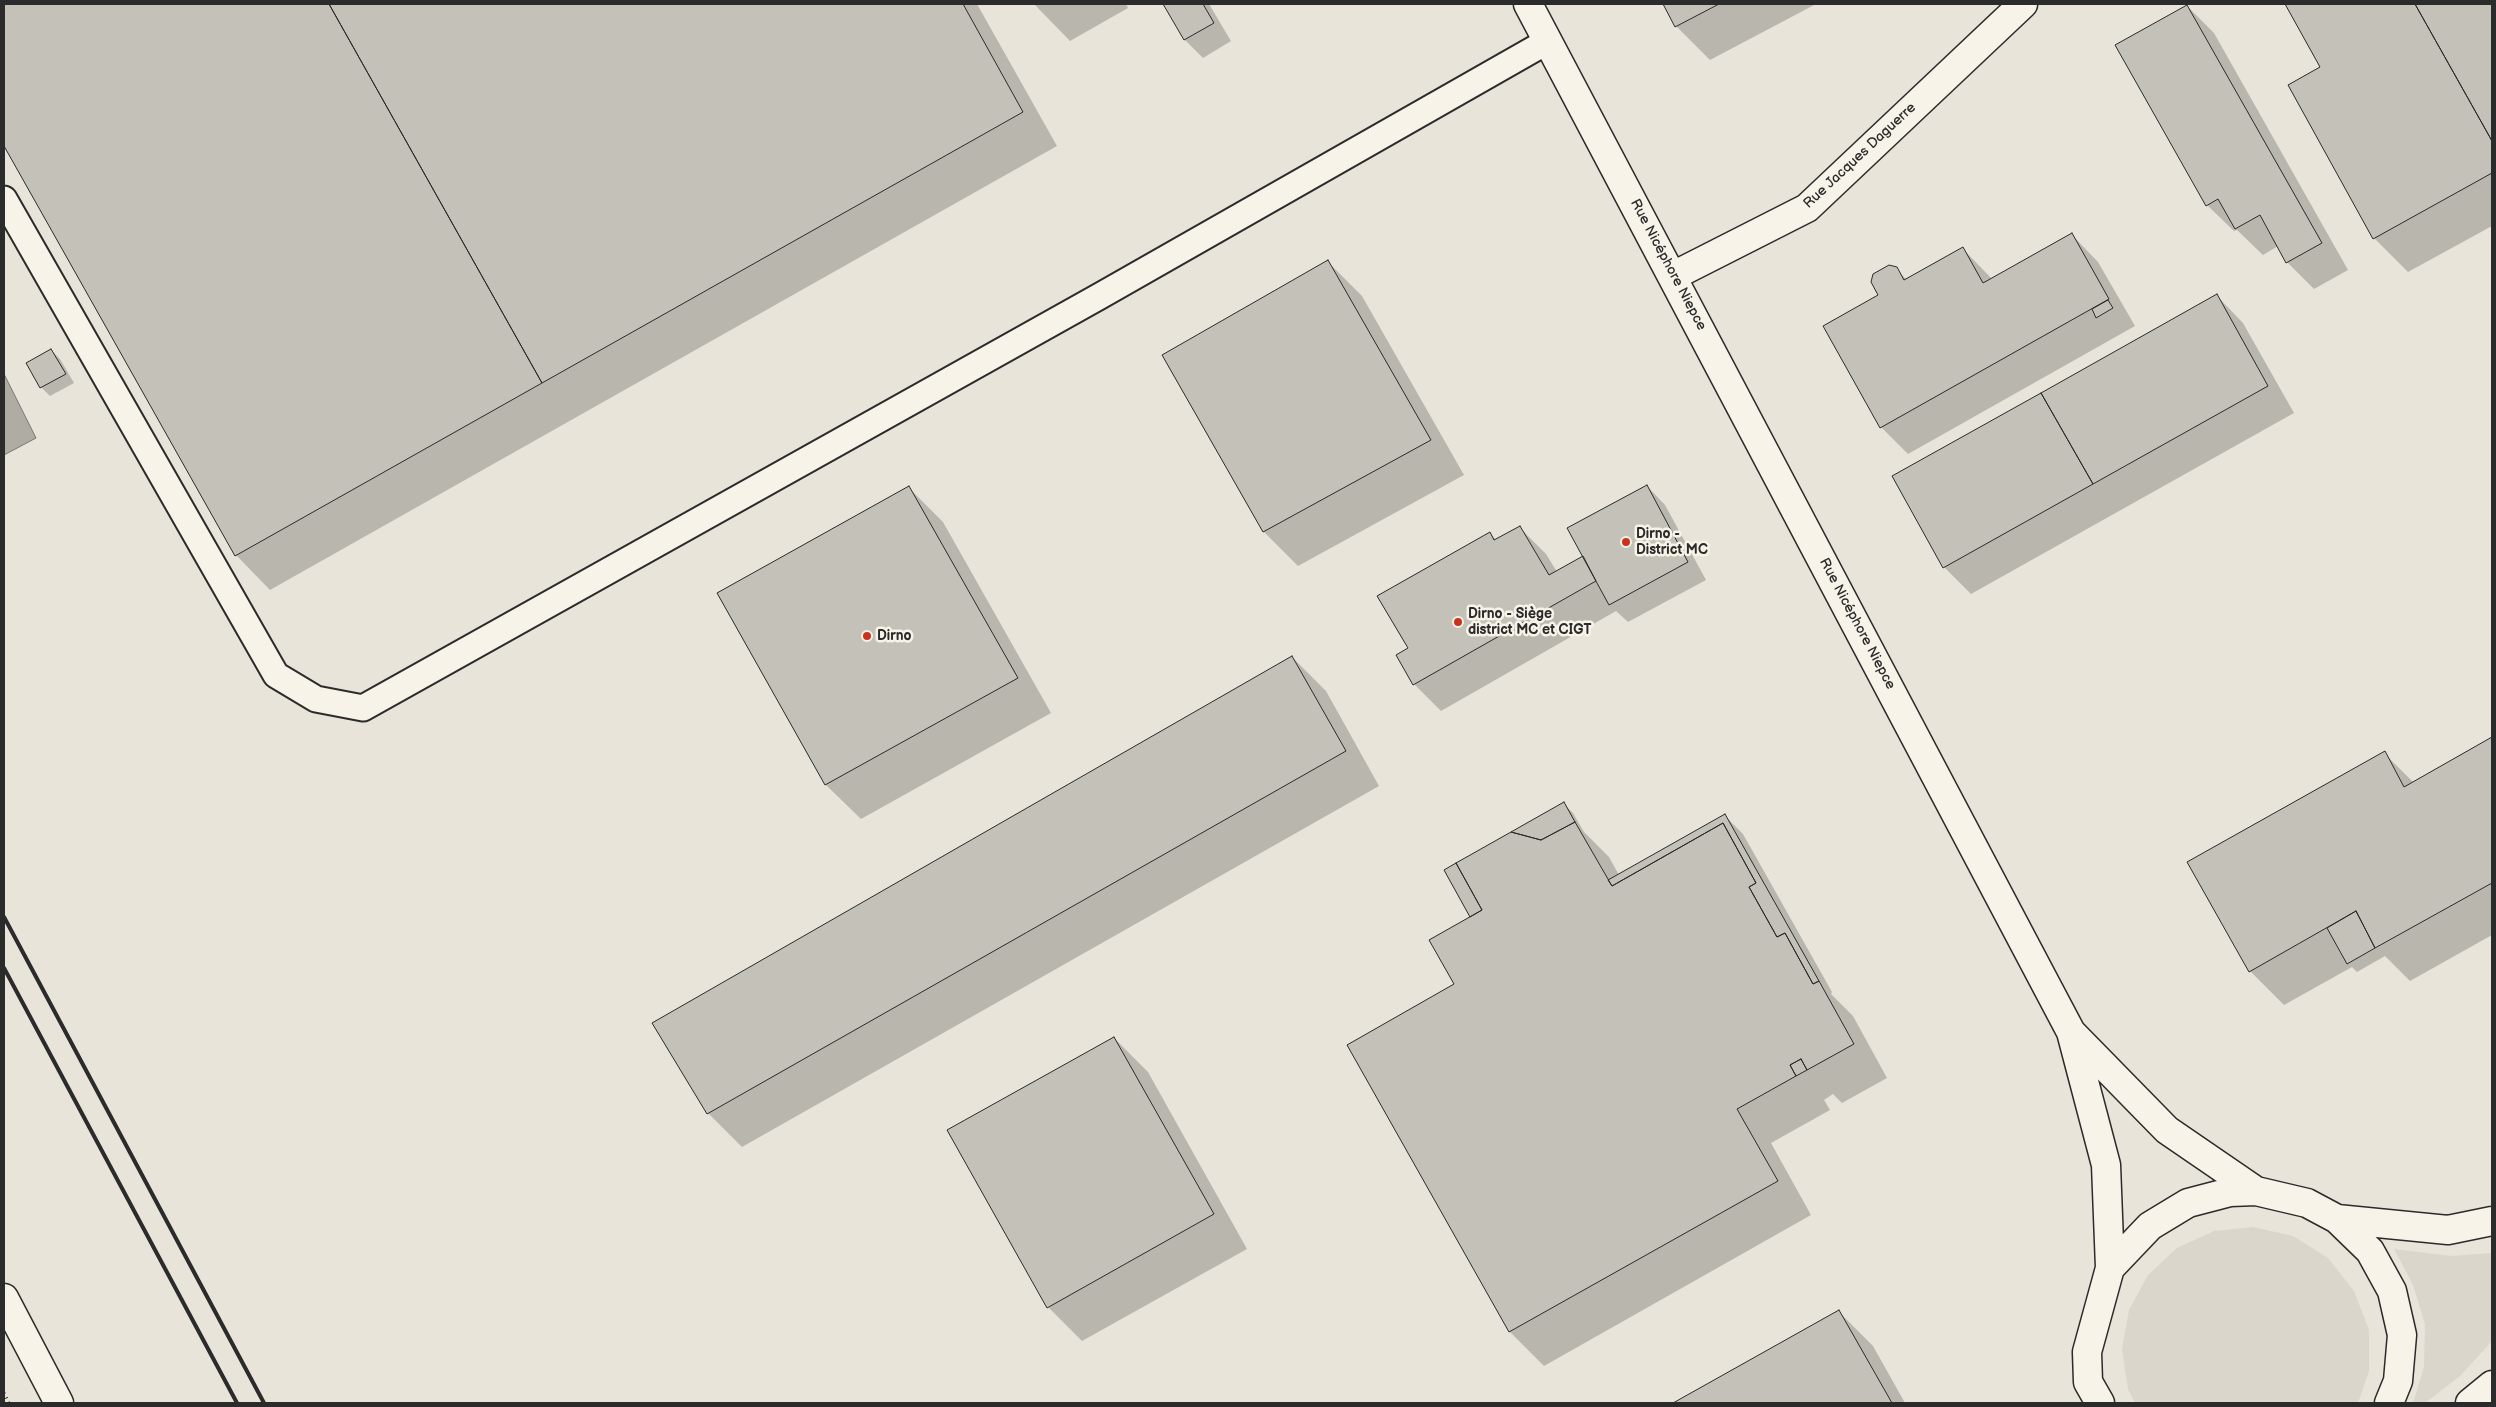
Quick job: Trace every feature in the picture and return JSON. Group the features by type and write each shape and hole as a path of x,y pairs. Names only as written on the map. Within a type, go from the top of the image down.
{"street":[{"name":"Rue Nicéphore Niepce","path":"1528,4 2071,1032 2106,1165 2110,1268"},
{"name":"Rue Jacques Daguerre","path":"1673,276 1807,208 2023,4"},
{"path":"2071,1032 2167,1130 2256,1191"},
{"path":"2090,1396 2088,1352 2110,1268 2150,1226 2188,1203 2230,1192 2256,1191 2307,1203 2337,1219 2370,1251 2392,1291 2402,1336 2398,1381 2389,1403"},
{"path":"2337,1219 2448,1230 2492,1221"},
{"path":"4,1298 58,1403"},
{"path":"2470,1403 2492,1385"}],"lane":[{"path":"4,199 276,675 316,699 362,708 1091,301 1548,41"}],"path":[{"path":"4,1393 9,1403"}],"shaded area":[{"path":"4,4 2492,4 2492,1403 4,1403"},
{"path":"4,374 36,438 4,455"},
{"path":"2253,1227 2293,1236 2328,1258 2354,1291 2369,1330 2369,1371 2358,1403 2135,1403 2128,1389 2122,1349 2129,1310 2148,1275 2177,1248 2214,1231"},
{"path":"2394,1249 2451,1256 2492,1253 2492,1341 2460,1376 2425,1403 2413,1403 2424,1367 2425,1324 2413,1285"}],"building":[{"path":"4,4 329,4 542,383 235,556 4,146"},
{"path":"329,4 963,4 1023,112 542,383"},
{"path":"1163,4 1203,4 1214,23 1184,40"},
{"path":"1663,4 1719,4 1675,27"},
{"path":"2285,4 2415,4 2492,141 2492,173 2373,239 2288,85 2320,67"},
{"path":"2415,4 2492,4 2492,141"},
{"path":"2187,5 2322,243 2286,263 2260,215 2235,229 2218,199 2206,206 2115,45"},
{"path":"2072,233 2109,299 1880,428 1823,326 1878,295 1871,282 1873,274 1889,265 1897,267 1904,280 1963,247 1983,283"},
{"path":"1328,260 1431,440 1263,532 1162,355"},
{"path":"2217,294 2268,386 2093,484 2041,393"},
{"path":"2108,300 2113,308 2096,318 2092,309"},
{"path":"51,349 66,374 40,388 26,363"},
{"path":"2041,393 2093,484 1943,568 1892,476"},
{"name":"Dirno - District MC","path":"1647,485 1688,562 1609,605 1567,528"},
{"name":"Dirno","path":"909,486 1018,678 825,785 717,593"},
{"name":"Dirno - Siège district MC et CIGT","path":"1520,526 1549,575 1583,556 1596,581 1413,685 1396,655 1408,648 1377,596 1490,532 1494,540"},
{"path":"1292,656 1346,751 707,1114 652,1023"},
{"path":"2492,737 2492,883 2375,948 2356,911 2249,972 2187,862 2385,751 2404,787"},
{"path":"1564,802 1575,822 1541,840 1511,832"},
{"path":"1725,814 1819,981 1813,984 1785,933 1777,937 1749,887 1756,883 1723,823 1612,886 1608,880"},
{"path":"1575,822 1612,886 1723,823 1756,883 1749,887 1777,937 1785,933 1813,984 1819,981 1854,1044 1807,1070 1801,1059 1790,1065 1796,1076 1737,1109 1778,1181 1509,1332 1347,1045 1454,984 1429,940 1482,910 1456,863 1511,832 1541,840"},
{"path":"1456,863 1482,910 1470,917 1444,870"},
{"path":"2356,911 2375,948 2347,964 2327,928"},
{"path":"1114,1037 1214,1214 1047,1308 947,1130"},
{"path":"1801,1059 1807,1070 1796,1076 1790,1065"},
{"path":"1839,1310 1892,1403 1673,1403"}],"railway":[{"path":"4,917 264,1403"},
{"path":"4,968 237,1403"}],"place":[{"name":"Dirno - District MC","path":"1626,542"},
{"name":"Dirno - Siège district MC et CIGT","path":"1458,622"},
{"name":"Dirno","path":"867,636"}]}
